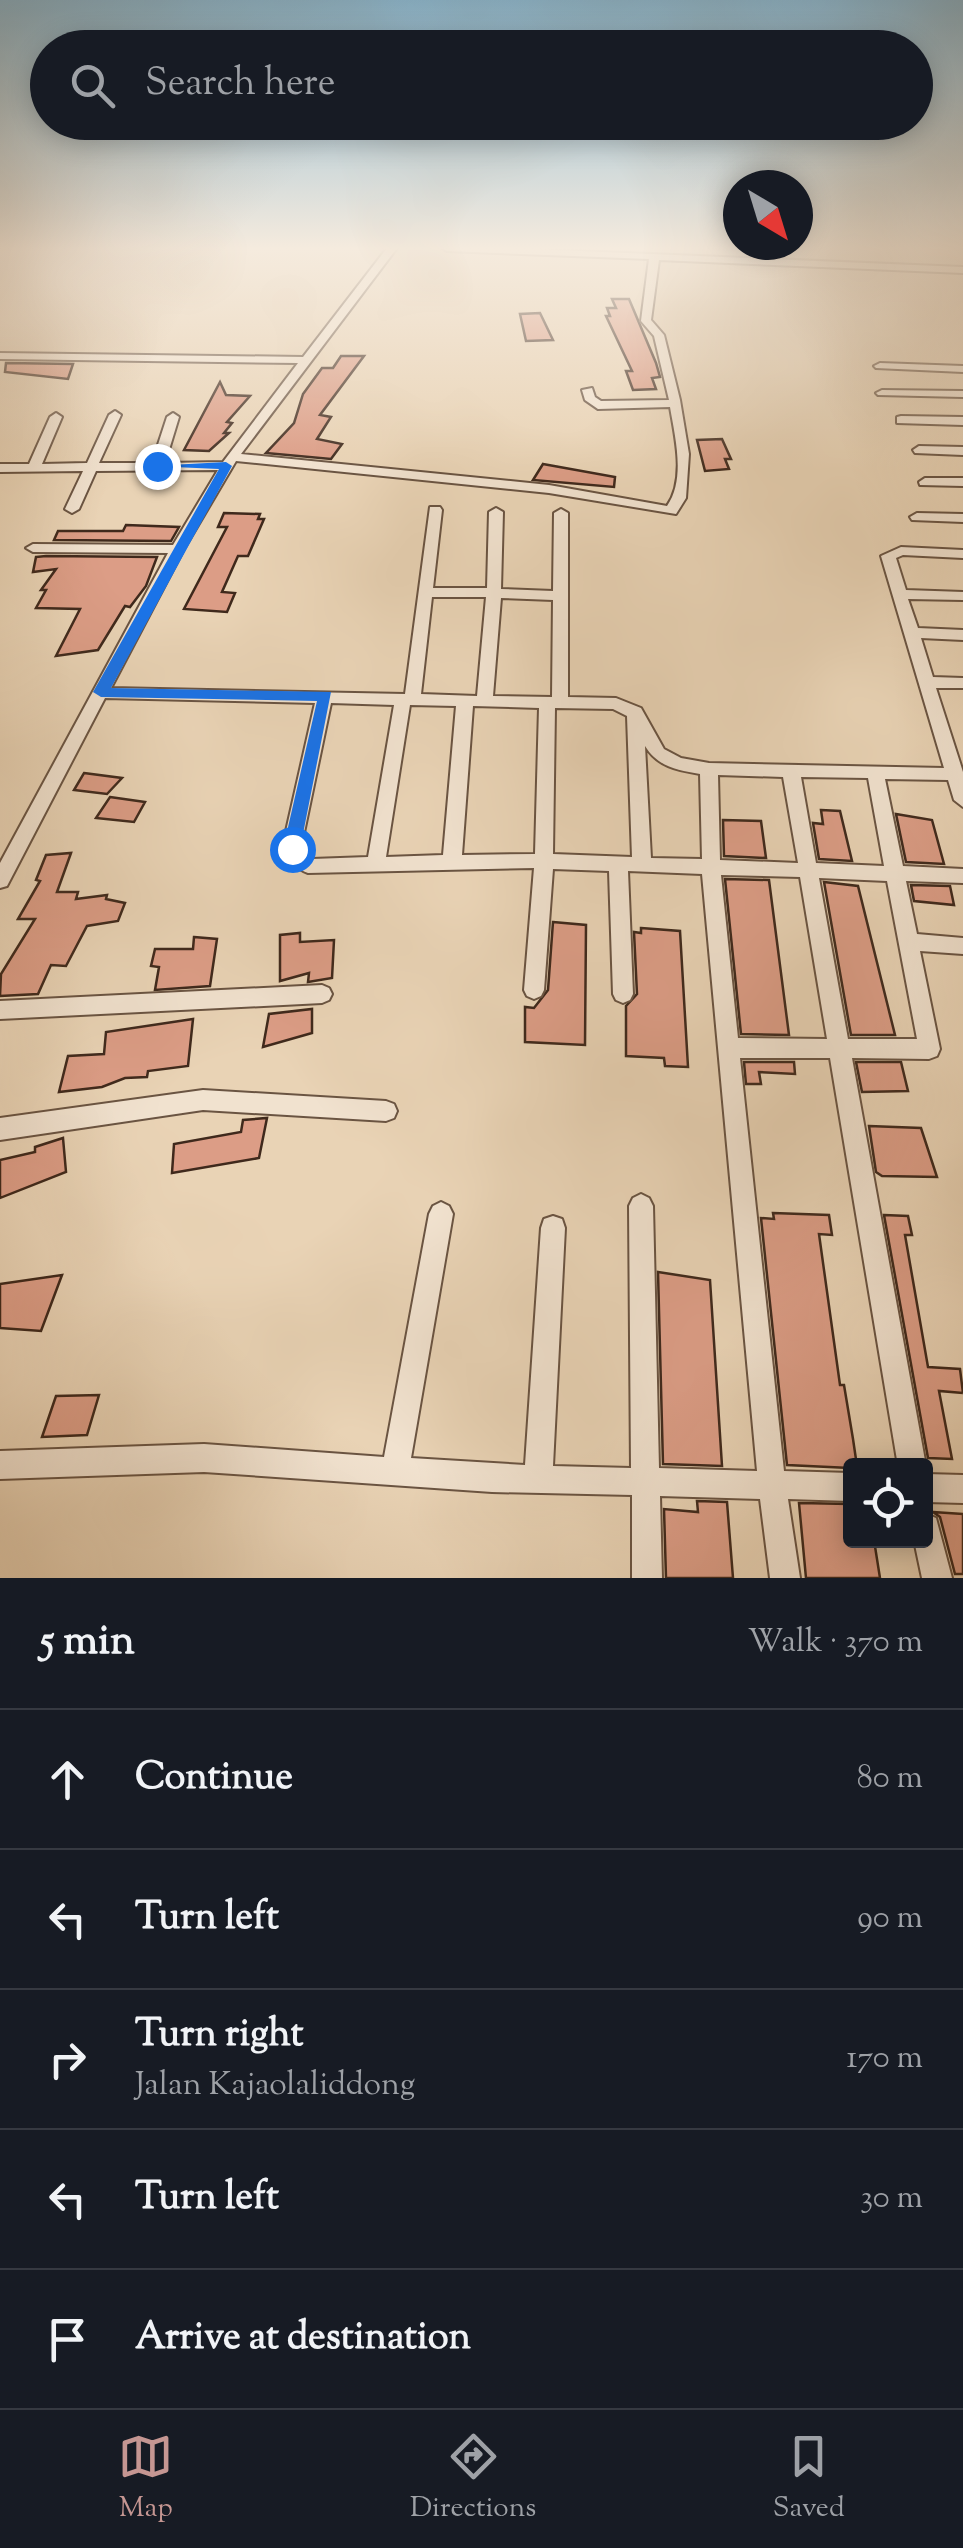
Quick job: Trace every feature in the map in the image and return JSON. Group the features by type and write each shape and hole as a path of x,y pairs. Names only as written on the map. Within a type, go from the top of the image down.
{"street":[{"path":"0,880 229,462 337,322"},
{"path":"0,468 229,462 549,489 670,512 679,502 683,455 658,336 647,322"},
{"path":"0,356 182,362 308,360"},
{"path":"880,366 963,369"},
{"path":"588,390 589,398 598,404 674,402"},
{"path":"882,393 963,394"},
{"path":"72,509 115,415"},
{"path":"34,468 56,417"},
{"path":"157,466 173,417"},
{"path":"901,420 963,420"},
{"path":"919,450 963,451"},
{"path":"924,482 963,482"},
{"path":"376,864 425,592 435,510"},
{"path":"485,701 496,512"},
{"path":"534,990 560,596 561,513"},
{"path":"917,517 963,518"},
{"path":"33,548 178,549"},
{"path":"963,554 901,551 888,556 928,682 954,739 955,774 963,800"},
{"path":"425,592 560,596"},
{"path":"900,594 963,596"},
{"path":"913,633 963,635"},
{"path":"928,682 963,683"},
{"path":"101,692 616,704 635,712 661,756 709,769 955,774"},
{"path":"325,696 292,849 308,866 544,861 963,876"},
{"path":"452,862 464,701"},
{"path":"635,712 642,865"},
{"path":"709,769 711,868 772,1486 785,1578"},
{"path":"790,770 911,1458"},
{"path":"729,1048 838,1052 928,1049 875,771"},
{"path":"618,864 623,994"},
{"path":"908,942 963,946"},
{"path":"0,1010 322,994"},
{"path":"0,1129 203,1100 386,1111"},
{"path":"641,1206 647,1578"},
{"path":"395,1470 440,1214"},
{"path":"538,1479 553,1228"},
{"path":"0,1465 204,1458 538,1479 843,1487"},
{"path":"933,1488 963,1489"},
{"path":"931,1548 938,1578"}],"building":[{"path":"522,322 544,322 553,340 526,341"},
{"path":"609,322 639,322 660,377 652,378 656,389 633,390 626,371 632,371"},
{"path":"341,356 364,356 320,415 331,417 317,439 342,444 331,459 266,453 294,423 303,394 322,368 333,368"},
{"path":"6,363 73,364 68,379 5,372"},
{"path":"220,382 226,395 250,396 227,422 232,423 224,433 229,433 209,451 184,450"},
{"path":"722,439 731,459 725,459 729,469 705,471 697,440"},
{"path":"543,464 615,477 614,487 533,480"},
{"path":"224,513 260,514 258,519 264,519 248,556 238,556 222,592 235,593 227,612 184,609 227,527 218,527"},
{"path":"126,525 179,527 171,541 54,540 58,531 123,531"},
{"path":"36,557 157,557 146,586 130,607 125,606 98,650 56,656 80,609 36,608 46,590 41,590 56,569 33,572"},
{"path":"84,773 122,778 107,794 74,790"},
{"path":"110,797 145,802 134,822 96,818"},
{"path":"821,810 840,811 852,861 819,859 813,823 823,824"},
{"path":"896,814 932,820 944,864 906,862"},
{"path":"723,820 761,821 766,858 724,856"},
{"path":"71,853 57,892 78,892 76,899 107,895 106,899 125,903 118,921 87,926 66,966 51,965 38,994 0,996 1,974 35,919 18,919 40,881 36,880 46,855"},
{"path":"725,879 769,880 789,1035 741,1034"},
{"path":"824,882 858,886 895,1035 851,1035"},
{"path":"911,885 950,886 954,905 914,901"},
{"path":"553,922 586,925 585,1045 525,1042 525,1007 534,1008 548,990"},
{"path":"641,928 680,931 688,1067 665,1066 664,1058 626,1056 626,1006 637,994 634,932 641,933"},
{"path":"300,933 300,942 334,940 332,978 308,982 309,973 280,981 280,935"},
{"path":"194,937 217,939 210,986 155,990 159,967 151,966 155,949 193,949"},
{"path":"312,1009 312,1033 263,1047 269,1014"},
{"path":"193,1019 188,1066 148,1071 147,1077 125,1078 102,1087 59,1092 68,1056 104,1054 106,1032"},
{"path":"744,1062 794,1062 795,1074 759,1072 761,1084 746,1084"},
{"path":"856,1062 901,1062 908,1091 862,1092"},
{"path":"267,1118 259,1158 172,1173 174,1144 241,1132 243,1120"},
{"path":"869,1126 921,1128 937,1177 882,1176 876,1172"},
{"path":"63,1138 66,1172 0,1198 0,1160 35,1152 35,1147"},
{"path":"773,1213 829,1215 832,1235 819,1234 840,1385 844,1385 856,1458 843,1458 843,1468 787,1465 761,1218 774,1219"},
{"path":"884,1215 908,1216 912,1235 905,1235 928,1367 960,1369 963,1393 939,1391 952,1459 928,1458"},
{"path":"658,1272 710,1280 722,1466 663,1464"},
{"path":"62,1275 41,1331 0,1328 0,1284"},
{"path":"99,1395 87,1435 42,1437 56,1396"},
{"path":"697,1501 727,1502 733,1578 666,1578 664,1509 698,1512"},
{"path":"799,1503 843,1504 843,1548 875,1548 880,1578 806,1578"},
{"path":"933,1512 963,1514 963,1574 955,1574 940,1517"}],"route":[{"path":"157,466 226,466 101,692 325,696 292,849"}]}
